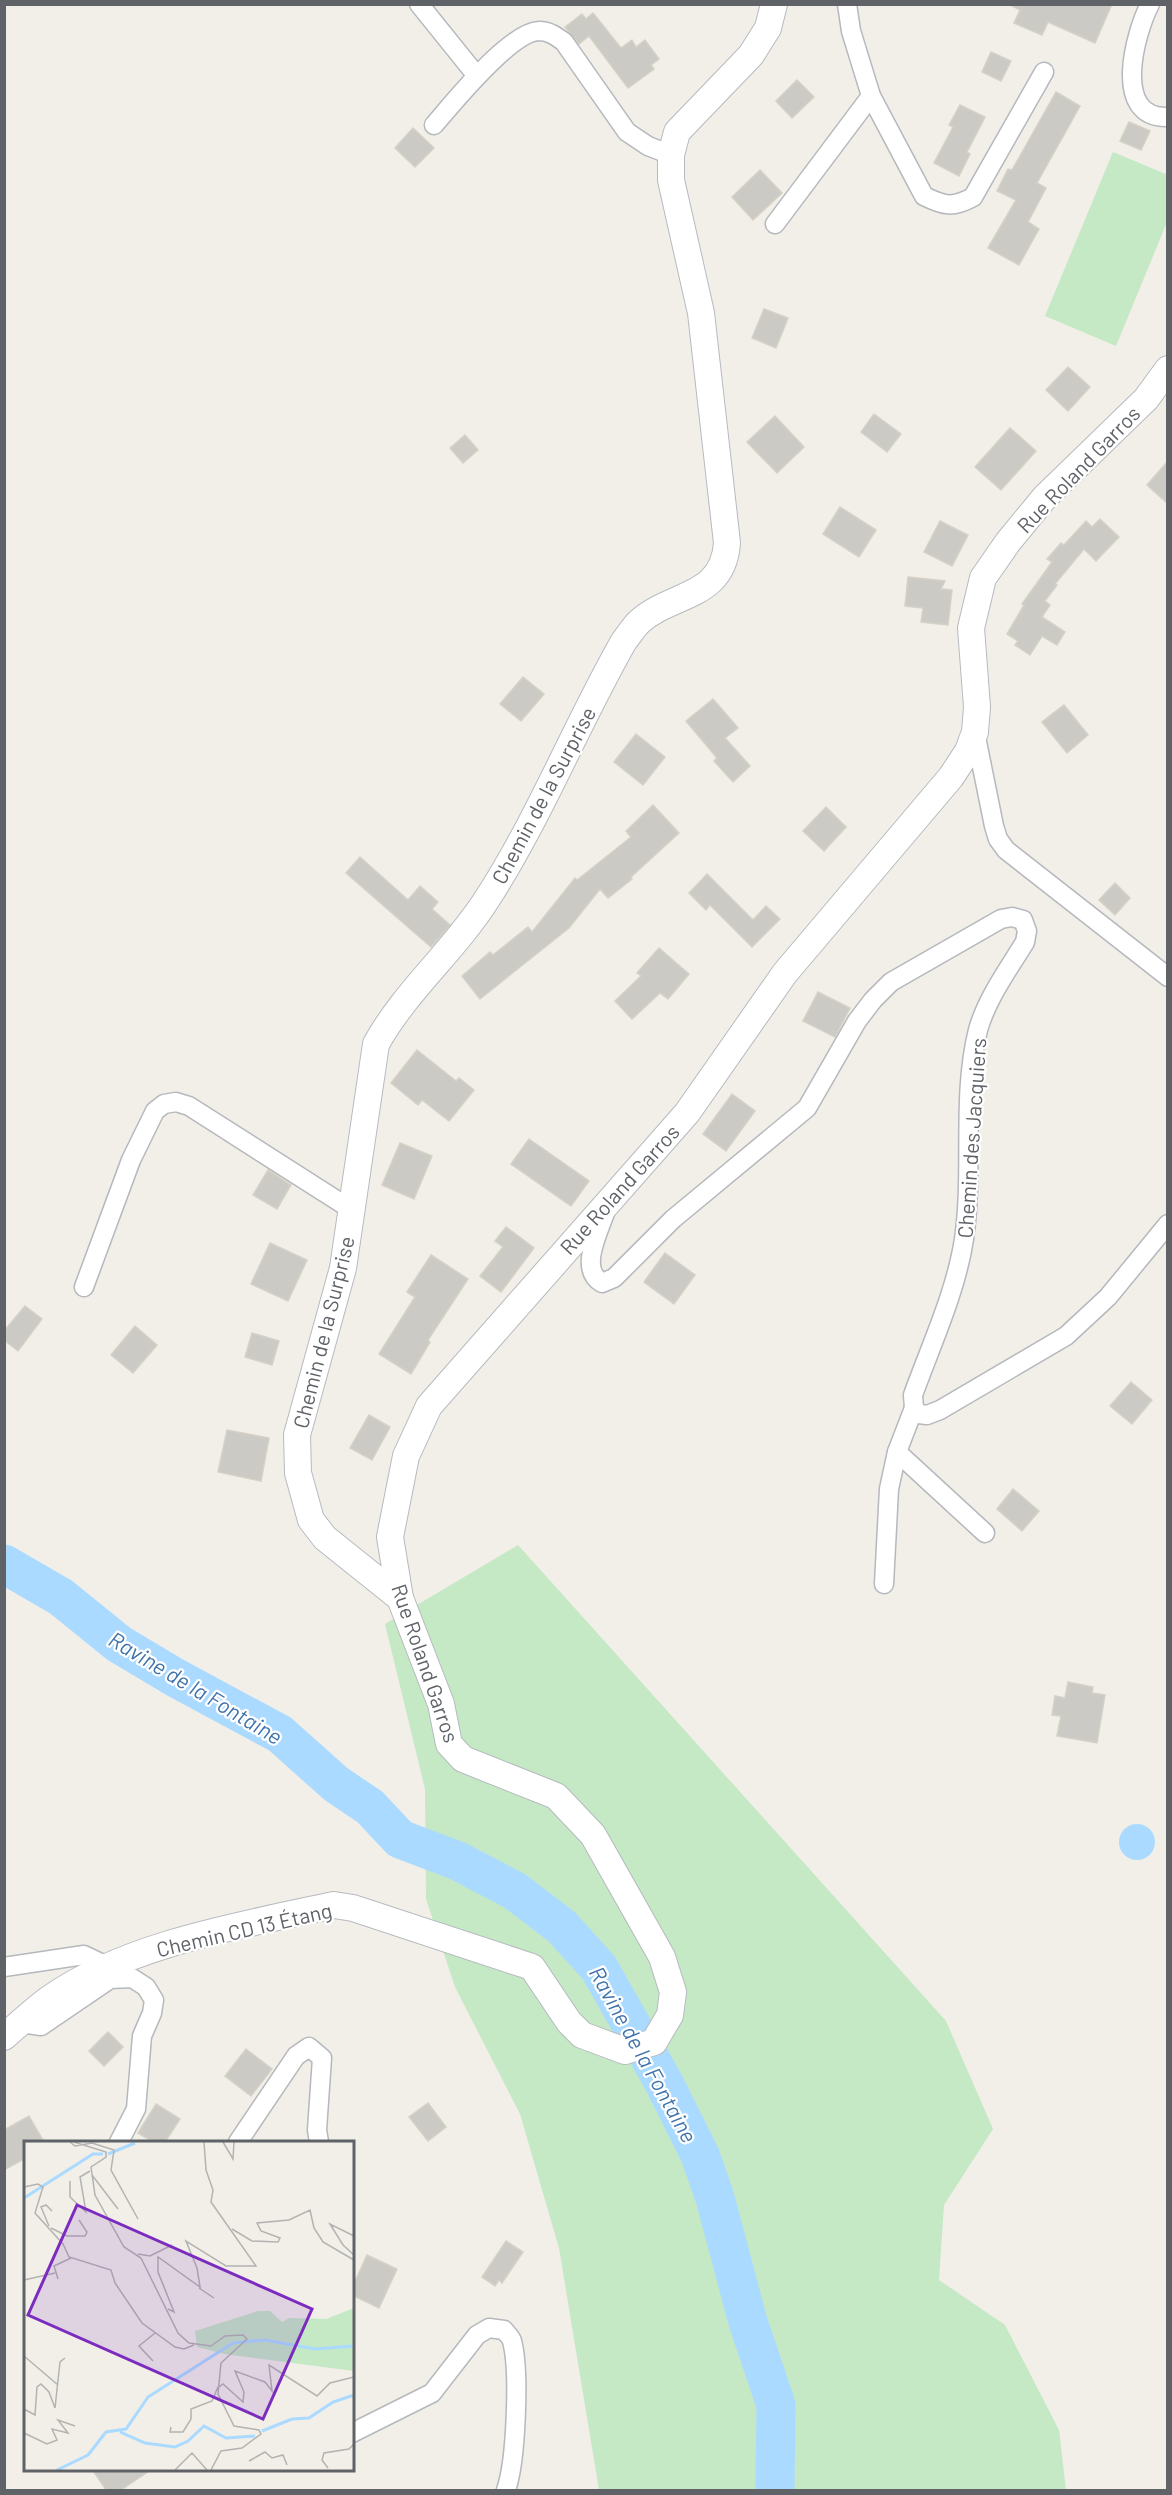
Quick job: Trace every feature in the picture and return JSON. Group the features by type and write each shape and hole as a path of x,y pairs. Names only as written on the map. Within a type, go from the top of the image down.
{"main road":[{"name":"Chemin de la Surprise","path":"400,1598 325,1538 311,1520 298,1473 297,1435 343,1269 376,1044 389,1021 463,935 487,900 510,862 624,641 639,622 698,591 723,569 727,543 701,313 671,180 670,155 677,132 751,55 768,28 774,4"},
{"name":"Rue Roland Garros","path":"670,2015 673,1992 662,1957 593,1835 556,1796 463,1759 449,1744 441,1704 400,1598 390,1537 406,1456 429,1406 687,1113 785,974 951,777 968,751 975,732 978,707 971,628 983,578 1008,542 1045,497 1146,399 1167,369"},
{"name":"Chemin CD 13 Étang","path":"13,2030 50,1998 109,1967 137,1956 209,1935 334,1905 532,1967 569,2022 582,2035 625,2051 654,2042 670,2015"}],"street":[{"path":"419,4 477,76"},
{"path":"848,4 851,31 871,96 924,196 941,205 957,206 972,197 1044,72"},
{"path":"1150,4 1135,43 1132,87 1144,109 1155,117 1167,117"},
{"path":"434,125 477,76 521,36 539,31 553,33 564,42 627,132 648,146 670,155"},
{"path":"775,224 871,96"},
{"path":"975,732 994,826 998,839 1006,850 1167,977"},
{"name":"Chemin des Jacquiers","path":"609,1200 589,1266 593,1278 602,1283 614,1278 673,1218 807,1108 857,1021 873,999 891,982 1001,919 1012,917 1023,920 1027,931 1025,942 987,1006 978,1030 972,1062 969,1195 964,1240 951,1286 913,1395 914,1408"},
{"path":"84,1287 131,1160 155,1110 164,1104 176,1102 189,1106 352,1210"},
{"path":"884,1584 889,1489 897,1452 914,1408 919,1414 927,1415 940,1410 1066,1336 1108,1297 1167,1224"},
{"path":"897,1452 985,1533"},
{"path":"4,1967 84,1956 109,1967"},
{"path":"13,2030 41,2026 110,1979 132,1978 146,1987 154,2000 152,2013 142,2036 136,2109 120,2141"},
{"path":"239,2141 296,2056 309,2048 322,2058 316,2130 319,2141"},
{"path":"354,2432 432,2393 477,2335 489,2328 504,2330 512,2339 515,2368 514,2459 506,2490"}],"green space":[{"path":"1113,152 1168,175 1167,222 1116,346 1045,316"},
{"path":"518,1545 946,2021 993,2129 944,2205 939,2280 1005,2325 1059,2430 1066,2490 599,2490 559,2248 520,2114 455,1987 426,1899 425,1789 385,1624"}],"water":[{"path":"1137,1824 1150,1829 1155,1842 1150,1855 1137,1860 1124,1855 1119,1842 1124,1829"}],"building":[{"path":"1008,4 1112,4 1095,43 1048,22 1042,35 1014,23 1020,10"},
{"path":"593,13 621,48 632,40 636,47 645,40 659,59 651,65 654,69 628,88 589,36 579,44 565,27 582,14 586,19"},
{"path":"991,52 1011,61 1001,81 982,72"},
{"path":"797,80 814,97 792,118 776,101"},
{"path":"1056,92 1080,106 1037,183 1046,188 1028,222 1039,229 1019,265 988,248 1016,200 997,191 1008,169 1012,170"},
{"path":"960,105 985,117 967,152 970,154 959,176 934,163 953,127 949,125"},
{"path":"1129,122 1150,131 1141,150 1120,141"},
{"path":"413,128 434,148 415,167 395,148"},
{"path":"760,170 782,193 753,220 732,197"},
{"path":"764,309 788,318 776,348 752,338"},
{"path":"1068,367 1090,387 1068,411 1046,390"},
{"path":"874,414 901,434 887,452 861,432"},
{"path":"775,416 804,447 777,473 747,442"},
{"path":"1010,428 1036,451 1001,490 975,467"},
{"path":"465,435 478,450 463,463 450,448"},
{"path":"1167,462 1167,503 1147,485"},
{"path":"840,507 876,530 859,557 823,534"},
{"path":"1100,519 1119,537 1096,561 1084,549 1055,584 1057,585 1045,601 1050,605 1042,617 1065,632 1057,645 1042,636 1030,655 1015,645 1018,641 1007,634 1024,605 1022,604 1052,562 1047,559 1061,543 1064,545 1086,521 1092,527"},
{"path":"940,521 968,535 952,566 924,552"},
{"path":"908,577 945,581 941,589 952,590 948,625 921,622 923,608 905,606"},
{"path":"523,677 544,694 521,721 500,704"},
{"path":"713,699 738,728 725,738 750,766 733,782 714,761 717,758 686,721"},
{"path":"1064,705 1088,735 1067,753 1042,722"},
{"path":"636,734 665,757 643,785 614,762"},
{"path":"653,805 679,833 631,877 632,879 608,898 600,889 569,928 480,999 462,976 490,952 493,955 528,927 532,932 575,878 577,880 631,837 626,831"},
{"path":"826,807 846,827 824,851 803,831"},
{"path":"360,857 408,900 420,886 438,902 432,909 450,925 431,947 346,873"},
{"path":"707,874 753,920 766,906 780,919 752,947 710,905 706,910 689,893"},
{"path":"1115,883 1130,898 1115,915 1099,900"},
{"path":"659,948 689,974 668,999 660,993 632,1019 615,1001 641,976 637,973"},
{"path":"818,992 850,1008 835,1037 803,1021"},
{"path":"417,1050 456,1081 459,1078 474,1090 449,1121 422,1100 418,1105 391,1083"},
{"path":"732,1094 755,1111 726,1151 703,1134"},
{"path":"529,1139 589,1181 571,1206 511,1164"},
{"path":"400,1143 432,1156 414,1199 382,1185"},
{"path":"268,1170 291,1185 277,1209 253,1195"},
{"path":"506,1227 534,1248 501,1292 480,1276 503,1247 495,1241"},
{"path":"270,1243 307,1260 288,1301 251,1284"},
{"path":"665,1253 695,1275 674,1304 644,1282"},
{"path":"431,1255 468,1279 428,1340 430,1342 411,1374 379,1354 415,1297 407,1292"},
{"path":"25,1306 42,1319 18,1351 4,1340 4,1331"},
{"path":"135,1326 157,1345 133,1373 111,1355"},
{"path":"252,1333 279,1341 272,1365 245,1357"},
{"path":"1131,1382 1152,1400 1132,1424 1110,1406"},
{"path":"369,1415 390,1427 372,1460 350,1448"},
{"path":"227,1430 269,1438 261,1481 218,1472"},
{"path":"1013,1489 1039,1511 1022,1531 997,1509"},
{"path":"1068,1682 1093,1687 1092,1693 1105,1695 1097,1743 1057,1736 1061,1716 1052,1715 1055,1696 1065,1698"},
{"path":"108,2032 123,2047 104,2066 89,2051"},
{"path":"246,2049 272,2069 251,2096 225,2076"},
{"path":"428,2103 446,2127 428,2141 409,2117"},
{"path":"156,2104 180,2119 166,2141 151,2141 138,2133"},
{"path":"29,2116 43,2141 24,2141 24,2159 4,2170 4,2130"},
{"path":"506,2241 523,2252 502,2283 499,2280 495,2286 482,2277"},
{"path":"367,2255 397,2269 379,2308 354,2296 354,2284"},
{"path":"93,2471 149,2471 121,2490 106,2490"}],"waterway":[{"name":"Ravine de la Fontaine","path":"4,1564 61,1597 119,1644 176,1678 280,1734 336,1784 370,1807 400,1839 458,1861 515,1891 562,1927 599,1968 664,2083 700,2155 715,2198 748,2322 776,2405 775,2490"}]}
